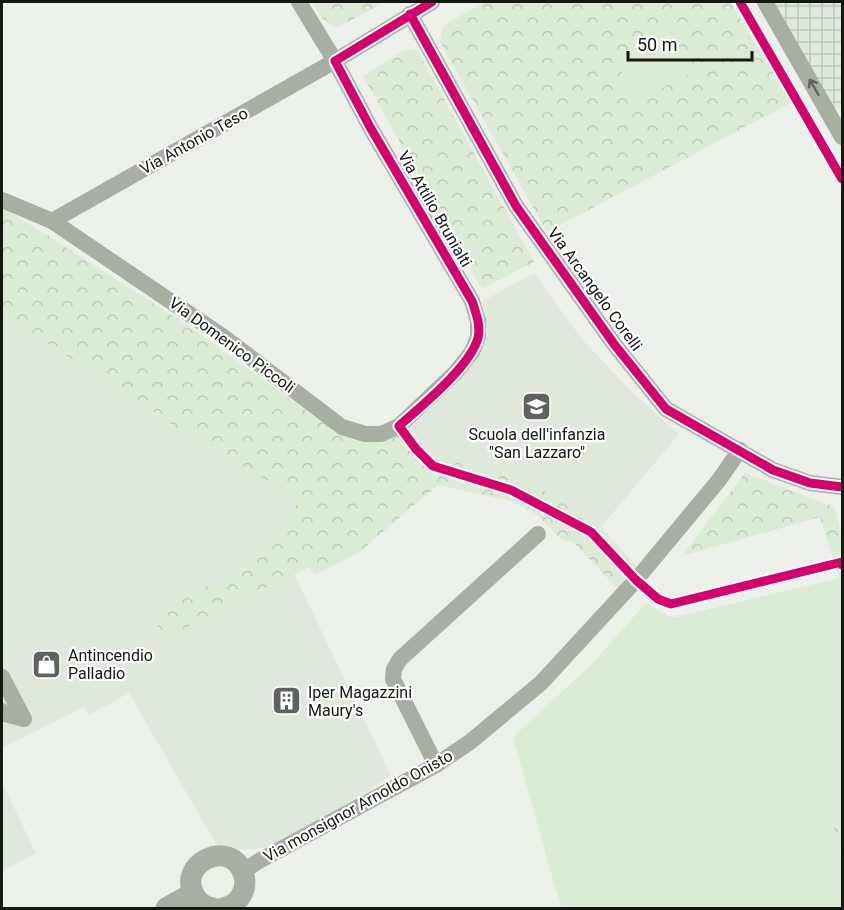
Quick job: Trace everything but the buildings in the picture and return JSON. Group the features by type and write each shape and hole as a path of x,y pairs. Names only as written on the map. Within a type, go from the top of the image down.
{"street":[{"name":"Via Attilio Brunialti","path":"299,2 472,302 478,321 478,337 472,352 455,373"},
{"name":"Via Antonio Teso","path":"52,220 335,61 432,2"},
{"path":"765,2 840,129"},
{"name":"Via Arcangelo Corelli","path":"410,14 516,206 614,344 666,408 782,473 810,483 843,488"},
{"name":"Via Domenico Piccoli","path":"2,200 52,220 225,338 342,427 365,434 381,434 399,426 455,373"},
{"name":"Via monsignor Arnoldo Onisto","path":"243,872 257,862 436,765 470,742 541,683 636,580 719,480 740,450"},
{"path":"436,765 393,680 394,669 400,659 538,534"},
{"path":"2,678 24,719 2,711"},
{"path":"211,856 230,858 243,872 244,888 237,902 224,908 199,902 193,893 191,880 195,868 211,856"},
{"path":"166,909 193,893"}],"shaded area":[{"path":"769,2 842,2 842,107 836,110"},
{"name":"Scuola dell'infanzia \"San Lazzaro\"","path":"534,273 581,338 630,390 679,434 601,527 534,484 427,453 406,427 486,320 481,302"},
{"path":"2,314 187,434 298,501 277,543 226,578 178,599 158,626 163,639 294,574 391,776 314,824 267,847 239,850 216,844 129,693 89,715 84,707 2,748"},
{"path":"2,783 36,853 2,871"}],"green space":[{"path":"312,2 385,2 334,27 321,17"},
{"path":"485,2 730,2 792,102 547,232 440,42 442,29 446,24"},
{"path":"669,29 692,72 637,102 615,59"},
{"path":"404,50 417,50 534,262 482,289 363,76"},
{"path":"2,208 184,323 339,434 367,442 380,439 406,427 427,453 534,484 601,527 637,566 617,588 572,541 563,541 536,514 511,501 438,485 358,553 315,575 309,567 163,639 158,626 178,599 226,578 277,543 298,501 187,434 2,314"},
{"path":"745,473 834,507 842,536 842,587 820,517 682,556"},
{"path":"840,578 842,587 842,807 829,811 842,860 842,908 561,908 513,737 592,664 646,603 667,616 676,617"},
{"path":"842,807 842,860 829,810"}],"cycle path":[{"path":"432,2 335,61 370,127 472,301 478,324 478,338 465,361 444,385 399,426 416,449 433,466 511,490 591,532 636,580 658,599 671,604 842,562 842,565"},
{"path":"740,2 842,179"},
{"path":"410,14 516,206 614,344 666,409 773,470 810,483 842,487"}],"place":[{"name":"Scuola dell'infanzia \"San Lazzaro\"","path":"537,406"},
{"name":"Antincendio Palladio","path":"47,664"},
{"name":"Iper Magazzini Maury's","path":"287,701"}]}
